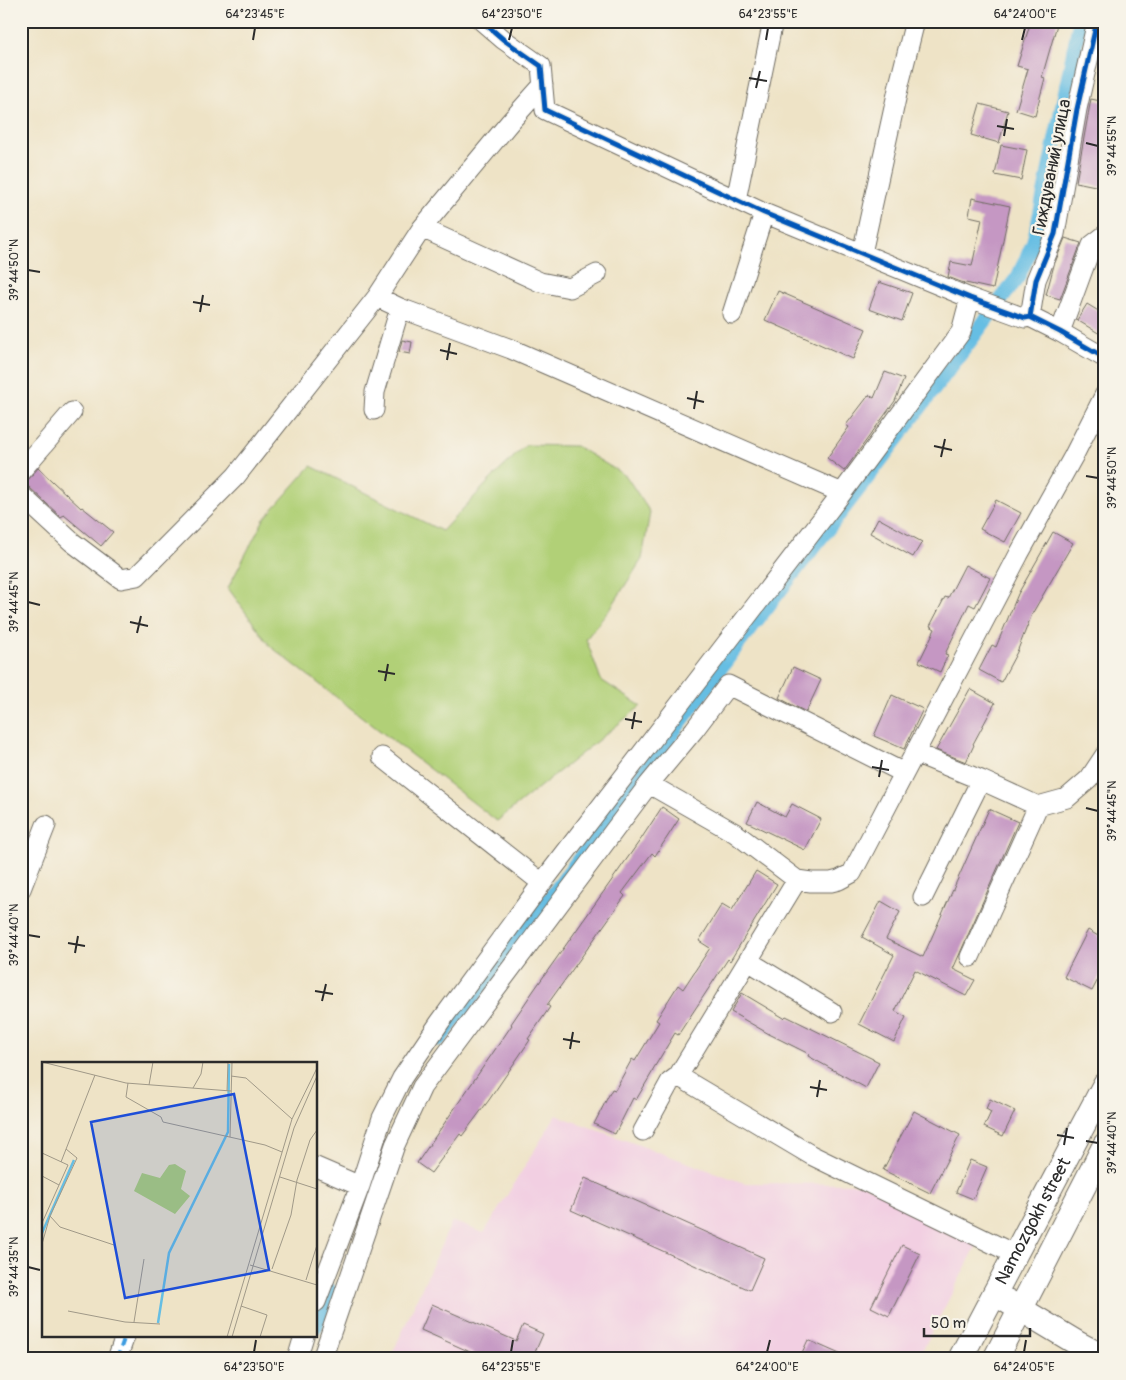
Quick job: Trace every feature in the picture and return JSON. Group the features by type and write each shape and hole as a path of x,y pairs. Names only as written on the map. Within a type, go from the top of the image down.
{"main road":[{"name":"Namozgokh street","path":"960,1359 1105,1084"},
{"name":"Namozgokh street","path":"994,1359 1105,1144"},
{"path":"990,1303 1017,1316 1052,1329 1105,1358"},
{"path":"1017,1316 1078,1359"}],"street":[{"path":"482,21 504,40 541,66 545,110 764,213 970,298 1028,317 1060,332 1105,358"},
{"path":"736,200 774,21"},
{"path":"862,253 915,21"},
{"name":"Гиждуваний улица","path":"1028,317 1036,280 1056,234 1077,109 1097,21"},
{"path":"21,495 72,542 121,579 137,576 236,476 377,297 422,228 510,122 543,86"},
{"path":"732,314 764,213"},
{"path":"422,228 540,282 570,288 597,274"},
{"path":"1060,332 1092,245 1105,235"},
{"path":"377,297 400,308 511,349 842,493"},
{"path":"318,1297 360,1186 382,1118 402,1078 440,1022 542,883 842,493 960,332 970,298"},
{"path":"374,410 375,392 400,308"},
{"path":"649,784 735,833 797,880 831,882 852,873 1105,394"},
{"path":"21,471 72,412"},
{"path":"322,1359 395,1145 422,1087 649,784 728,685 904,773"},
{"path":"915,752 1038,806 1067,798 1089,779 1105,755"},
{"path":"382,757 542,883"},
{"path":"923,897 981,780"},
{"path":"970,957 1038,806"},
{"path":"21,889 46,825"},
{"path":"643,1131 670,1082 678,1076 797,880"},
{"path":"748,961 832,1012"},
{"path":"678,1076 811,1155 1016,1255"},
{"path":"318,1168 360,1186"},
{"path":"117,1359 124,1338"},
{"path":"297,1359 303,1338"}],"shaded area":[{"path":"556,1115 744,1183 863,1184 979,1241 918,1359 390,1359 452,1221 484,1233"}],"green space":[{"path":"526,445 576,446 626,476 650,512 642,559 610,609 586,639 601,680 641,706 497,821 270,646 228,588 264,519 311,466 442,531"}],"building":[{"path":"1031,21 1058,21 1042,77 1045,78 1035,116 1016,110 1028,69 1017,66"},
{"path":"1091,99 1105,102 1105,133 1102,145 1105,146 1105,188 1076,182"},
{"path":"980,104 1008,111 999,143 971,135"},
{"path":"1001,145 1027,150 1021,180 995,175"},
{"path":"972,198 1010,206 993,289 948,277 951,262 972,266 982,219 969,216"},
{"path":"1065,238 1081,243 1060,299 1046,295 1054,265"},
{"path":"879,282 912,293 902,321 869,309"},
{"path":"778,291 866,329 853,359 765,320"},
{"path":"1087,304 1105,315 1105,326 1100,334 1077,320"},
{"path":"402,340 412,342 410,354 399,352"},
{"path":"885,372 904,379 895,401 844,471 827,458 849,427 846,425 869,395 874,398"},
{"path":"38,468 81,508 113,532 101,546 64,515 61,517 29,487 21,482 29,479"},
{"path":"996,500 1021,513 1005,542 980,529"},
{"path":"878,518 922,542 913,557 870,533"},
{"path":"1053,532 1073,543 1032,614 1017,652 1001,682 979,670 992,645 996,647 1018,594"},
{"path":"965,565 990,578 975,607 969,604 945,654 948,655 940,672 919,662 935,629 930,626 945,597 948,598"},
{"path":"793,667 821,680 806,712 779,698"},
{"path":"970,689 995,703 973,744 966,762 936,750"},
{"path":"892,695 923,709 904,749 874,736"},
{"path":"757,802 785,817 792,804 821,819 805,850 747,822"},
{"path":"662,807 679,819 655,856 652,853 622,893 625,896 547,1005 550,1007 528,1039 530,1040 489,1100 462,1136 460,1134 431,1173 417,1163 534,990"},
{"path":"989,809 1018,822 953,969 975,980 966,996 915,970 895,1011 906,1017 894,1042 859,1024 894,955 862,937 881,901 900,912 886,939 923,957"},
{"path":"756,871 777,884 730,961 728,959 678,1035 675,1033 636,1100 633,1098 615,1134 594,1124 612,1089 615,1090 632,1059 635,1061 659,1022 656,1020 678,985 683,989 710,948 699,941 722,904 732,910"},
{"path":"1088,930 1105,940 1105,966 1092,991 1064,977"},
{"path":"742,993 784,1018 786,1016 879,1062 866,1088 808,1056 809,1054 731,1012"},
{"path":"990,1099 1015,1111 1003,1136 984,1127 991,1112 986,1109"},
{"path":"914,1111 960,1135 930,1193 883,1170"},
{"path":"970,1160 987,1167 973,1199 956,1192"},
{"path":"585,1178 764,1258 750,1290 571,1210"},
{"path":"902,1245 920,1254 889,1316 871,1307"},
{"path":"432,1304 516,1341 523,1325 543,1334 532,1359 486,1359 421,1330"},
{"path":"808,1340 851,1359 799,1359"}],"waterway":[{"path":"439,1039 534,920 736,647 868,477 1018,277 1033,244 1038,225 1080,21"},
{"path":"318,1320 329,1290"}],"marked path":[{"path":"117,1359 124,1338"}],"cycle path":[{"path":"482,21 504,40 541,66 545,110 764,213 970,298 1025,318 1030,317 1105,358"},
{"path":"1030,317 1036,280 1055,234 1077,109 1097,21"}]}
